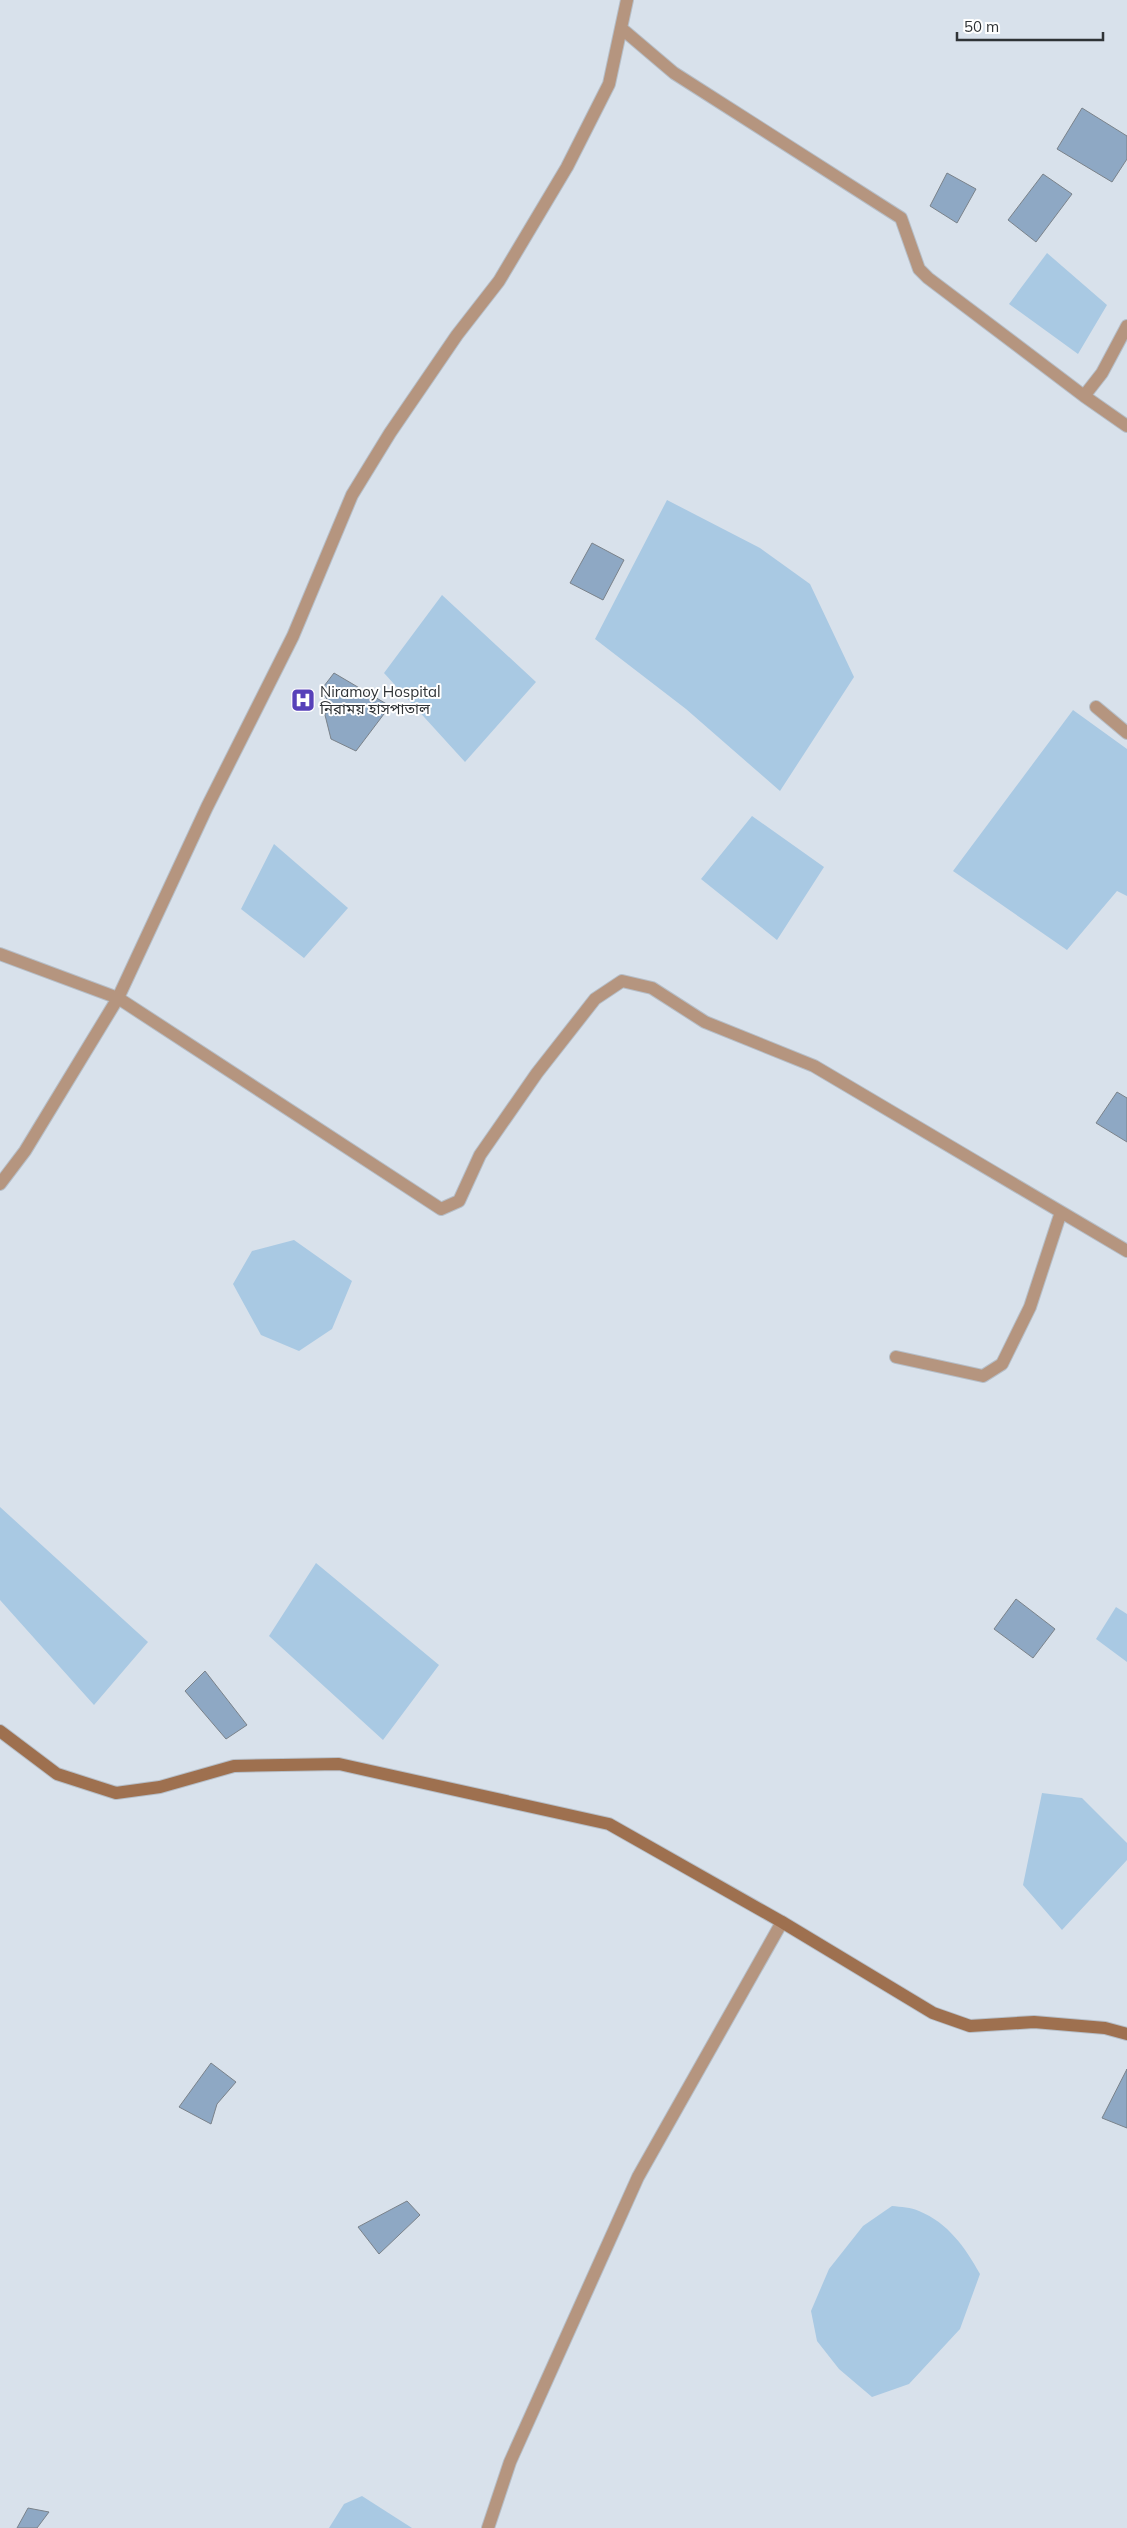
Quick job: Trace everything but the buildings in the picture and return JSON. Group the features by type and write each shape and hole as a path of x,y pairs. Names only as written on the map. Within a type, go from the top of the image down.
{"street":[{"path":"0,1184 25,1151 118,998 208,807 293,636 352,495 390,433 457,335 499,281 566,167 609,84 627,0"},
{"path":"621,28 674,74 902,218 920,269 928,278 1084,396 1127,426"},
{"path":"1084,396 1102,373 1127,326"},
{"path":"1096,707 1127,732"},
{"path":"0,954 118,998 441,1209 459,1201 480,1155 537,1072 595,999 622,981 652,988 705,1022 814,1066 1127,1251"},
{"path":"896,1357 983,1376 1002,1364 1030,1307 1060,1212"},
{"path":"0,1731 57,1774 116,1793 160,1787 234,1766 339,1764 609,1824 782,1922 933,2013 970,2026 1034,2022 1105,2028 1127,2034"},
{"path":"488,2528 510,2462 638,2177 782,1922"}],"water":[{"path":"1047,253 1107,305 1078,354 1009,304"},
{"path":"667,500 760,548 810,584 854,677 780,791 686,709 595,639"},
{"path":"442,595 536,682 465,762 384,673"},
{"path":"1073,710 1127,749 1127,896 1117,891 1067,950 953,871"},
{"path":"752,816 824,867 777,940 701,879"},
{"path":"274,844 348,908 304,958 241,909"},
{"path":"294,1240 352,1281 332,1329 299,1351 261,1335 233,1284 252,1251"},
{"path":"0,1507 148,1642 94,1705 0,1600"},
{"path":"316,1563 439,1665 383,1740 269,1636"},
{"path":"1116,1607 1127,1614 1127,1662 1096,1639"},
{"path":"1042,1793 1082,1798 1127,1843 1127,1860 1062,1930 1023,1885"},
{"path":"892,2206 916,2210 939,2222 962,2245 980,2274 960,2329 909,2384 872,2397 839,2369 817,2341 811,2311 829,2269 863,2226"},
{"path":"362,2496 412,2528 329,2528 344,2504"}],"place":[{"name":"Niramoy Hospital নিরাময় হাসপাতাল","path":"303,700"}]}
